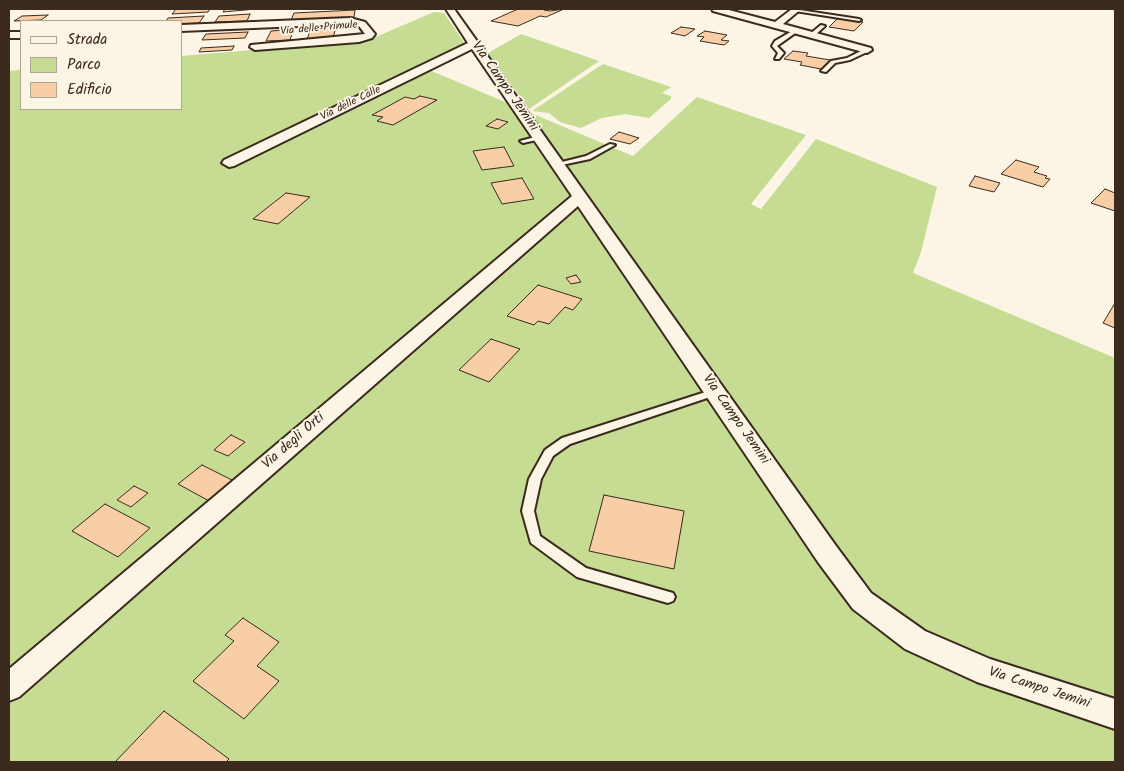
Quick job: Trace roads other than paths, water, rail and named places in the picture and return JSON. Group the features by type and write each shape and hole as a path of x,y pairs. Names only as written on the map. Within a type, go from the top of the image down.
{"street":[{"name":"Via Campo Jemini","path":"450,9 474,44 531,139 557,164 862,601 915,640 988,672 1115,714"},
{"path":"716,9 866,50"},
{"path":"777,25 796,9"},
{"name":"Via delle Primule","path":"182,28 284,20 352,21 362,24 370,34 359,39 255,48"},
{"name":"Via delle Calle","path":"229,163 474,44"},
{"name":"Via degli Orti","path":"9,687 580,197"}],"lane":[{"path":"796,9 858,20"},
{"path":"812,35 823,26"},
{"path":"777,58 781,53 774,46 777,42 796,31"},
{"path":"824,71 833,62 857,56 866,50"},
{"path":"557,164 588,158 612,145"},
{"path":"668,597 582,573 535,540 528,511 535,479 549,453 566,441 715,392"}]}
